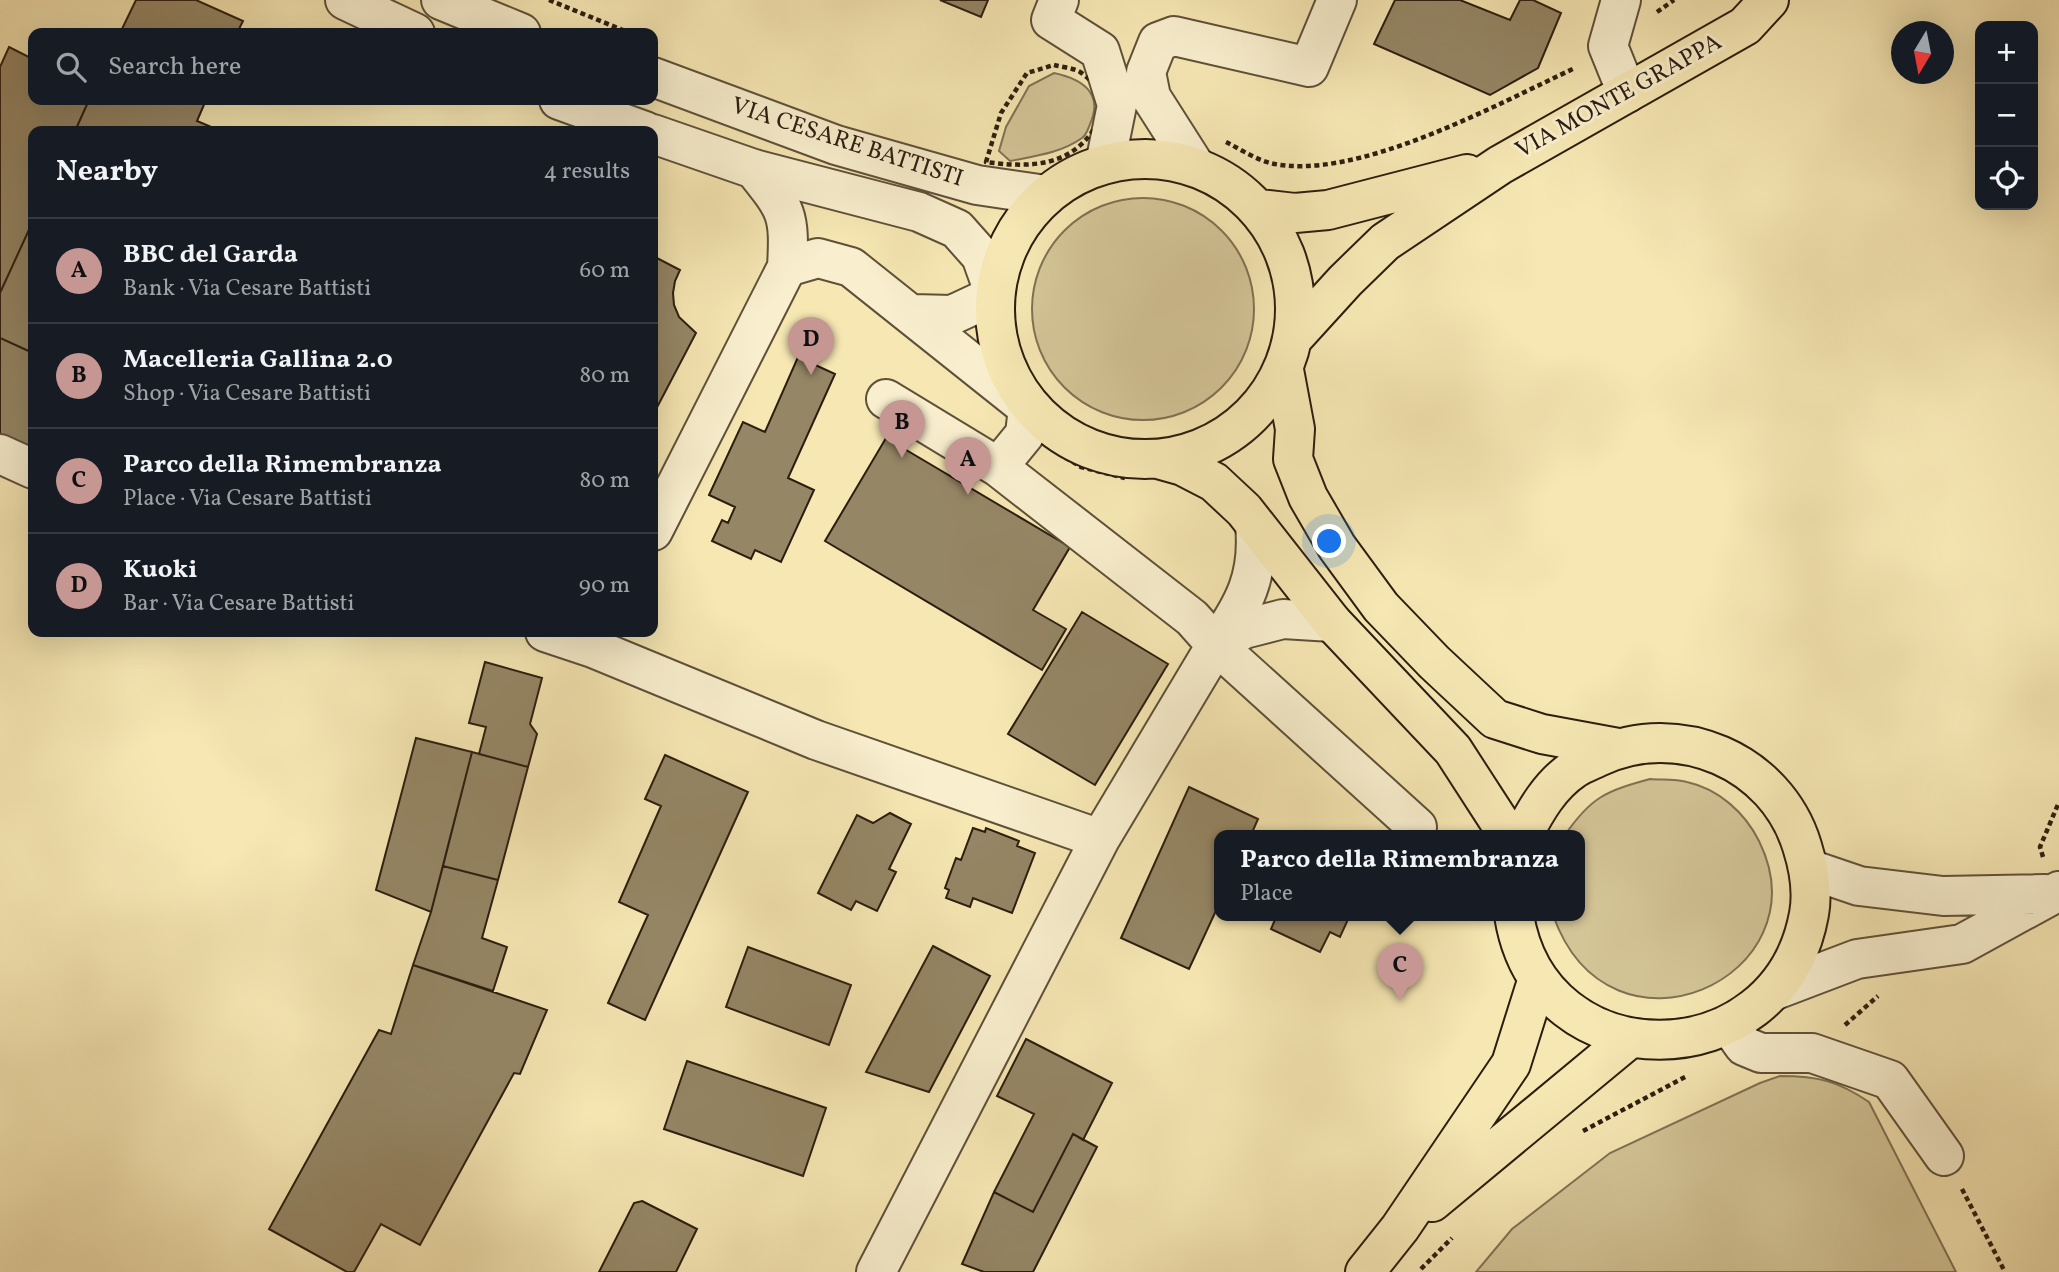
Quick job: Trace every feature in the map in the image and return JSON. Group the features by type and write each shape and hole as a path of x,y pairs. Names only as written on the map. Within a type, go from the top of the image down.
{"main road":[{"name":"VIA MONTE GRAPPA","path":"1145,469 1198,450 1234,431 1260,407 1289,354 1345,281 1385,242 1500,165 1745,26 1769,0"},
{"path":"1505,830 1453,750 1332,622 1244,510 1214,482 1183,466 1145,469 1026,421 996,333 995,295 1003,258 1021,224 1046,195 1082,172 1105,164 1159,159 1195,166 1230,184 1259,209 1278,237 1292,269 1297,303 1289,354 1295,429 1293,459 1308,497 1337,547 1381,607 1495,719 1542,734 1618,748"},
{"name":"VIA MONTE GRAPPA","path":"1259,209 1295,213 1328,210 1500,165"},
{"path":"1515,921 1517,937 1538,978 1563,1006 1595,1026 1630,1038 1664,1041 1698,1037 1729,1025 1753,1010 1773,991 1797,954 1809,913 1809,869 1797,829 1773,793 1741,765 1703,747 1661,741 1618,748 1574,768 1539,803 1526,830"},
{"path":"1365,1272 1400,1228 1511,1064 1538,978"},
{"path":"1400,1228 1630,1038"}],"street":[{"path":"345,0 404,28"},
{"path":"442,0 509,28"},
{"path":"1195,166 1151,97 1146,72 1158,42 1174,36 1309,67 1337,0"},
{"path":"1621,0 1608,46 1627,93"},
{"path":"1055,10 1100,51 1117,104 1105,164"},
{"name":"VIA CESARE BATTISTI","path":"658,79 836,145 977,185 1046,195"},
{"path":"658,103 736,129 766,120"},
{"path":"570,109 628,126"},
{"name":"VIA CESARE BATTISTI","path":"658,136 754,169 919,212 957,229 981,256 995,295"},
{"path":"658,521 787,267 789,230 781,203 754,169"},
{"path":"787,267 818,258 851,267 913,314 1026,421 998,467"},
{"path":"913,314 952,315 995,295"},
{"path":"886,399 998,467 1192,618 1216,645 1417,827"},
{"path":"0,454 28,467"},
{"path":"876,1272 1100,839 1216,645 1237,615 1252,581 1257,551 1255,525"},
{"path":"1216,645 1244,629 1283,619 1332,622"},
{"path":"578,637 597,640 816,740 1100,839"},
{"path":"1809,869 1859,886 1943,896 2055,893"},
{"path":"1773,991 1857,959 1962,944 2055,893"},
{"path":"1729,1025 1744,1046 1761,1053 1812,1053 1890,1080 1944,1156"}],"path":[{"path":"549,0 618,28"},
{"path":"1223,141 1268,162 1299,166 1343,161 1384,152 1579,66 1674,0"},
{"path":"1054,65 1079,71 1095,86 1102,105 1096,129 1080,144 1057,159 1012,166 986,162 1001,113 1027,73 1054,65"},
{"path":"1026,421 1081,467 1145,469"},
{"path":"2055,893 2040,848 2059,802"},
{"path":"1576,1134 1693,1074"},
{"path":"1944,1156 2005,1272"},
{"path":"1418,1272 1459,1230"}],"shaded area":[{"path":"1054,73 1073,79 1088,89 1092,96 1094,113 1087,131 1082,138 1065,147 1010,161 999,151 1006,127 1029,86"},
{"path":"1154,198 1186,206 1205,216 1222,230 1236,247 1246,266 1254,309 1246,352 1236,371 1222,388 1205,402 1175,416 1132,420 1111,416 1090,407 1072,395 1057,380 1036,341 1032,298 1036,277 1045,256 1057,238 1072,223 1111,202"},
{"path":"1650,779 1678,780 1699,785 1720,796 1739,812 1759,841 1772,890 1763,933 1738,967 1702,989 1661,998 1619,990 1581,964 1556,921 1585,921 1585,830 1568,830 1592,804 1622,787"},
{"path":"1780,1076 1827,1081 1869,1102 1956,1272 1476,1272 1512,1229 1610,1153"}],"building":[{"path":"136,0 196,0 243,21 240,28 122,28"},
{"path":"940,0 988,0 981,17"},
{"path":"1395,0 1460,0 1510,20 1520,0 1533,0 1561,13 1538,68 1490,95 1374,44"},
{"path":"9,47 28,56 28,105 87,105 77,126 28,126 28,232 0,293 0,67"},
{"path":"87,105 204,105 197,121 209,126 77,126"},
{"path":"28,232 28,351 0,338 0,293"},
{"path":"658,259 680,270 675,281 674,305 679,317 696,333 658,405"},
{"path":"0,338 28,351 28,449 0,436"},
{"path":"798,357 835,374 788,478 814,490 781,562 755,550 751,559 712,541 722,520 728,523 735,507 709,495 743,422 765,432"},
{"path":"886,438 1070,547 1033,610 1066,629 1042,670 825,541"},
{"path":"1082,612 1168,664 1095,785 1008,734"},
{"path":"485,662 542,678 530,724 537,734 528,767 479,754 486,727 469,723"},
{"path":"416,738 472,752 431,912 376,890"},
{"path":"472,752 528,767 498,880 443,866"},
{"path":"665,755 748,792 645,1020 608,1003 648,915 619,902 661,806 645,799"},
{"path":"1189,787 1258,819 1253,830 1214,830 1214,915 1189,969 1121,938"},
{"path":"890,813 911,824 889,869 896,872 877,911 856,901 851,910 818,893 857,815 873,823"},
{"path":"973,828 985,832 986,828 1019,841 1017,846 1035,853 1012,913 973,898 970,907 946,898 949,890 945,888 956,858 961,860"},
{"path":"443,866 498,880 482,938 507,947 493,991 413,965"},
{"path":"1274,921 1347,921 1340,937 1330,932 1320,952 1271,929"},
{"path":"933,946 990,976 929,1092 866,1072"},
{"path":"748,947 851,985 829,1045 726,1007"},
{"path":"413,965 547,1010 520,1074 514,1073 420,1245 381,1224 354,1272 347,1272 269,1229 379,1030 391,1034"},
{"path":"1026,1039 1112,1083 1083,1140 1073,1134 1033,1212 994,1192 1034,1114 997,1096"},
{"path":"687,1061 826,1108 803,1176 664,1129"},
{"path":"1073,1134 1097,1147 1033,1272 984,1272 962,1264 994,1192 1033,1212"},
{"path":"642,1201 697,1229 676,1272 599,1272 634,1203"}],"place":[{"name":"Kuoki","path":"811,375"},
{"name":"Macelleria Gallina 2.0","path":"902,458"},
{"name":"BBC del Garda","path":"968,495"},
{"name":"Parco della Rimembranza","path":"1400,1001"}]}
